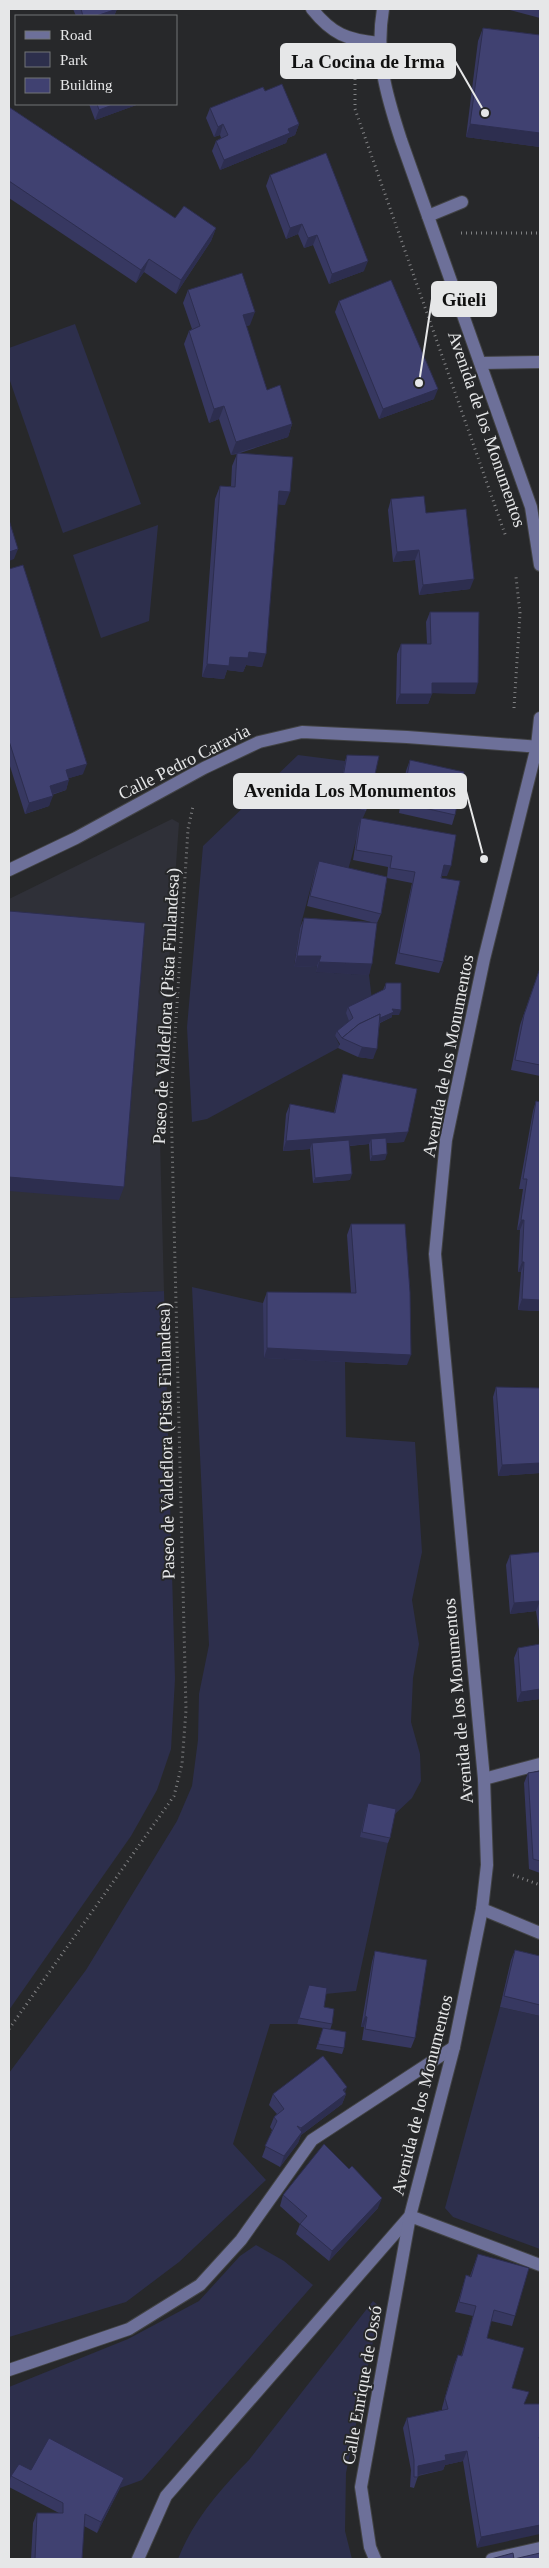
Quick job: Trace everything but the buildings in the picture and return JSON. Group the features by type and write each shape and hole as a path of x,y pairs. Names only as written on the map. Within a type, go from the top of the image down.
{"street":[{"path":"312,9 330,28 354,41 379,43"},
{"name":"Avenida de los Monumentos","path":"383,9 379,43 384,86 531,507 540,565"},
{"path":"428,216 462,202"},
{"path":"481,363 540,362"},
{"name":"Avenida de los Monumentos","path":"138,2559 166,2496 410,2216 454,2047 482,1909 487,1865 484,1779 435,1254 446,1140 484,960 539,747 540,718"},
{"name":"Calle Pedro Caravia","path":"9,870 76,838 204,768 259,742 302,732 539,747"},
{"path":"484,1779 540,1764"},
{"path":"482,1909 540,1934"},
{"path":"9,2370 129,2329 200,2285 241,2240 312,2140 454,2047"},
{"path":"410,2216 540,2265"},
{"name":"Calle Enrique de Ossó","path":"375,2559 370,2547 361,2487 410,2216"},
{"path":"492,2559 540,2548"}],"path":[{"name":"Avenida de los Monumentos","path":"354,41 355,109 507,539"},
{"path":"461,233 540,234"},
{"path":"515,571 520,613 514,708 539,747"},
{"name":"Paseo de Valdeflora (Pista Finlandesa)","path":"9,2029 174,1796 182,1764 186,1710 171,1100 188,829 194,800"}],"shaded area":[{"path":"172,819 179,823 159,1102 164,1291 9,1298 9,899"}],"green space":[{"path":"75,324 141,504 63,533 9,378 9,348"},
{"path":"158,525 149,621 101,638 73,555"},
{"path":"298,755 345,761 337,804 366,811 359,828 345,878 315,871 300,928 294,966 317,966 316,972 369,975 372,1000 351,1024 335,1036 340,1046 338,1048 207,1119 192,1122 187,1027 203,846"},
{"path":"192,1287 263,1303 345,1361 346,1437 415,1442 422,1552 412,1600 419,1644 413,1678 411,1722 420,1754 421,1781 412,1798 394,1815 356,1991 325,1994 307,1991 297,2024 270,2024 233,2144 266,2180 179,2262 126,2302 9,2337 9,2073 86,1970 177,1821 192,1786 198,1740 199,1694 209,1645"},
{"path":"164,1291 175,1679 171,1749 157,1790 131,1836 9,2010 9,1298"},
{"path":"500,2007 540,2016 540,2249 453,2217 445,2208"},
{"path":"256,2245 284,2261 313,2285 142,2480 120,2488 46,2449 27,2481 9,2485 9,2387 128,2339 199,2301 240,2256"},
{"path":"373,2301 380,2307 346,2473 345,2531 352,2559 178,2559 199,2519 228,2482 249,2460"}],"place":[{"name":"La Cocina de Irma","path":"485,113"},
{"name":"Güeli","path":"419,383"},
{"name":"Avenida Los Monumentos","path":"484,859"}]}
